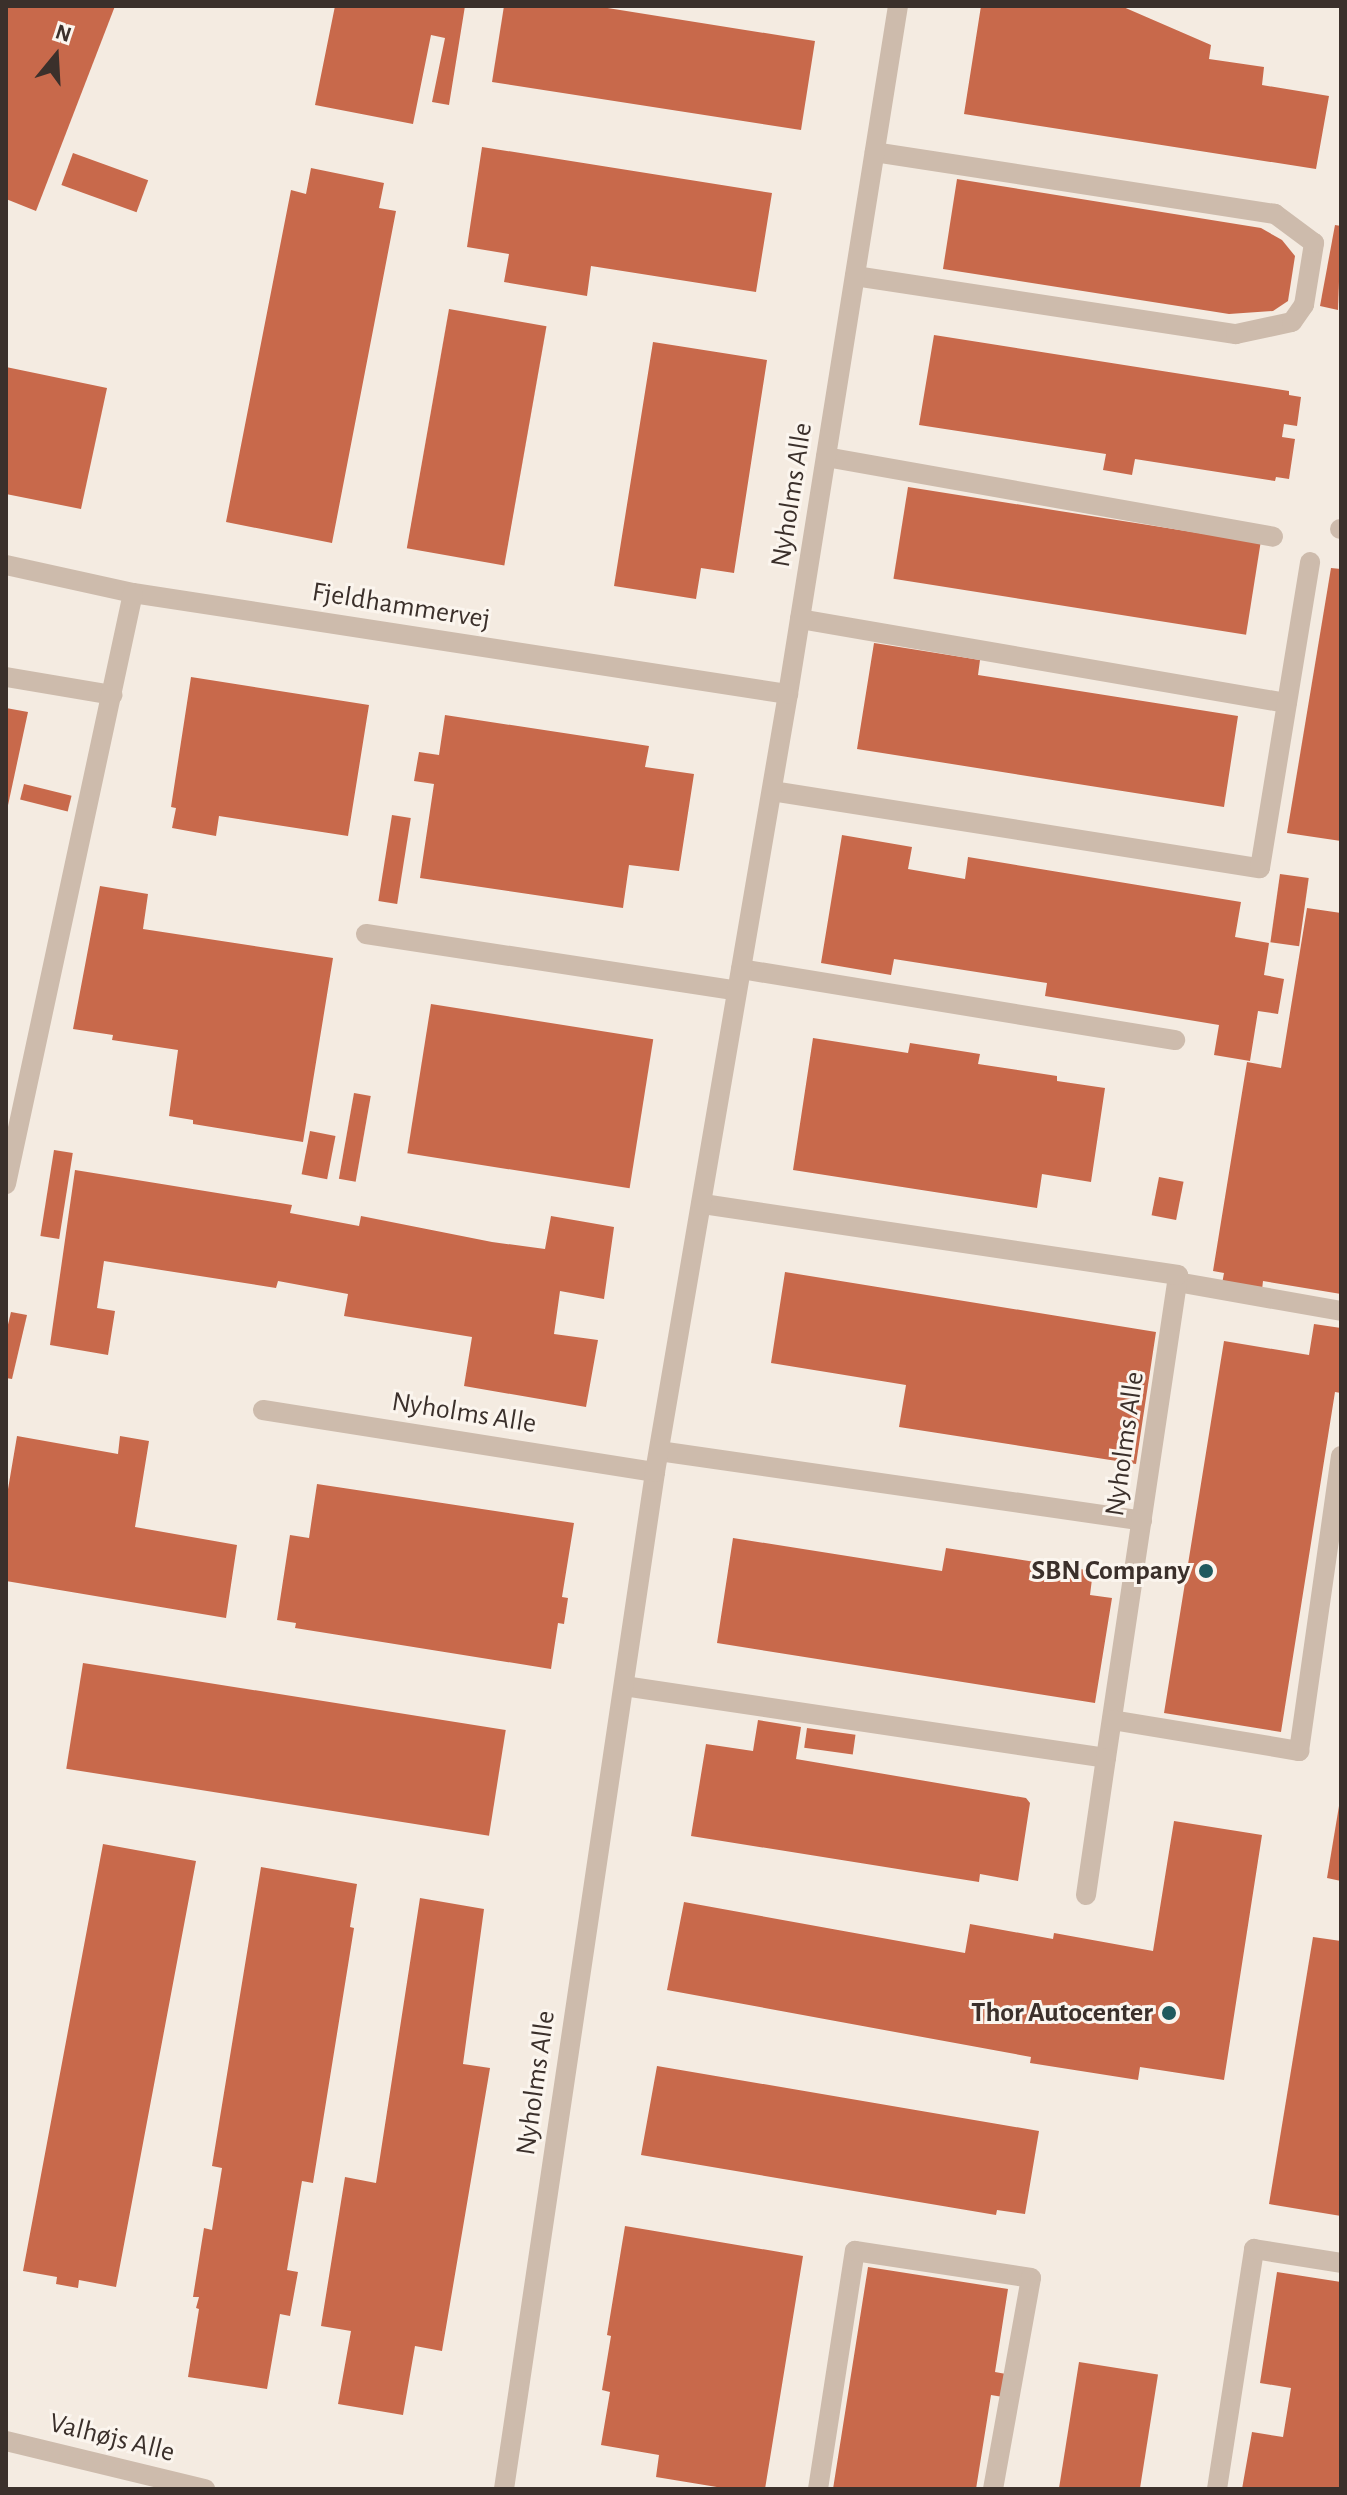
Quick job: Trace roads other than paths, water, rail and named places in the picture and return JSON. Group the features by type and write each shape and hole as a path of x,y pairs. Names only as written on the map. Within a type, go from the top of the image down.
{"street":[{"name":"Nyholms Alle","path":"504,2489 655,1472 772,791 898,6"},
{"path":"855,276 1236,334 1292,322 1304,305 1314,243 1275,214 875,152"},
{"path":"826,457 1273,537"},
{"path":"772,791 1260,868 1310,562"},
{"name":"Fjeldhammervej","path":"6,565 133,593 788,694"},
{"path":"6,1184 133,593"},
{"path":"800,619 1287,703"},
{"path":"6,677 112,695"},
{"path":"366,934 737,991"},
{"path":"741,969 1175,1040"},
{"path":"701,1204 1178,1275 1177,1282 1341,1311"},
{"name":"Nyholms Alle","path":"1086,1895 1177,1282"},
{"name":"Nyholms Alle","path":"263,1410 655,1472"},
{"path":"659,1451 1142,1521"},
{"path":"1112,1720 1299,1751 1341,1456"},
{"path":"624,1686 1106,1758"},
{"path":"1217,2489 1254,2249 1341,2263"},
{"path":"818,2489 855,2251 1031,2278 993,2489"},
{"name":"Valhøjs Alle","path":"6,2441 205,2489"}],"place":[{"name":"SBN Company","path":"1206,1571"},
{"name":"Thor Autocenter","path":"1169,2013"}]}
